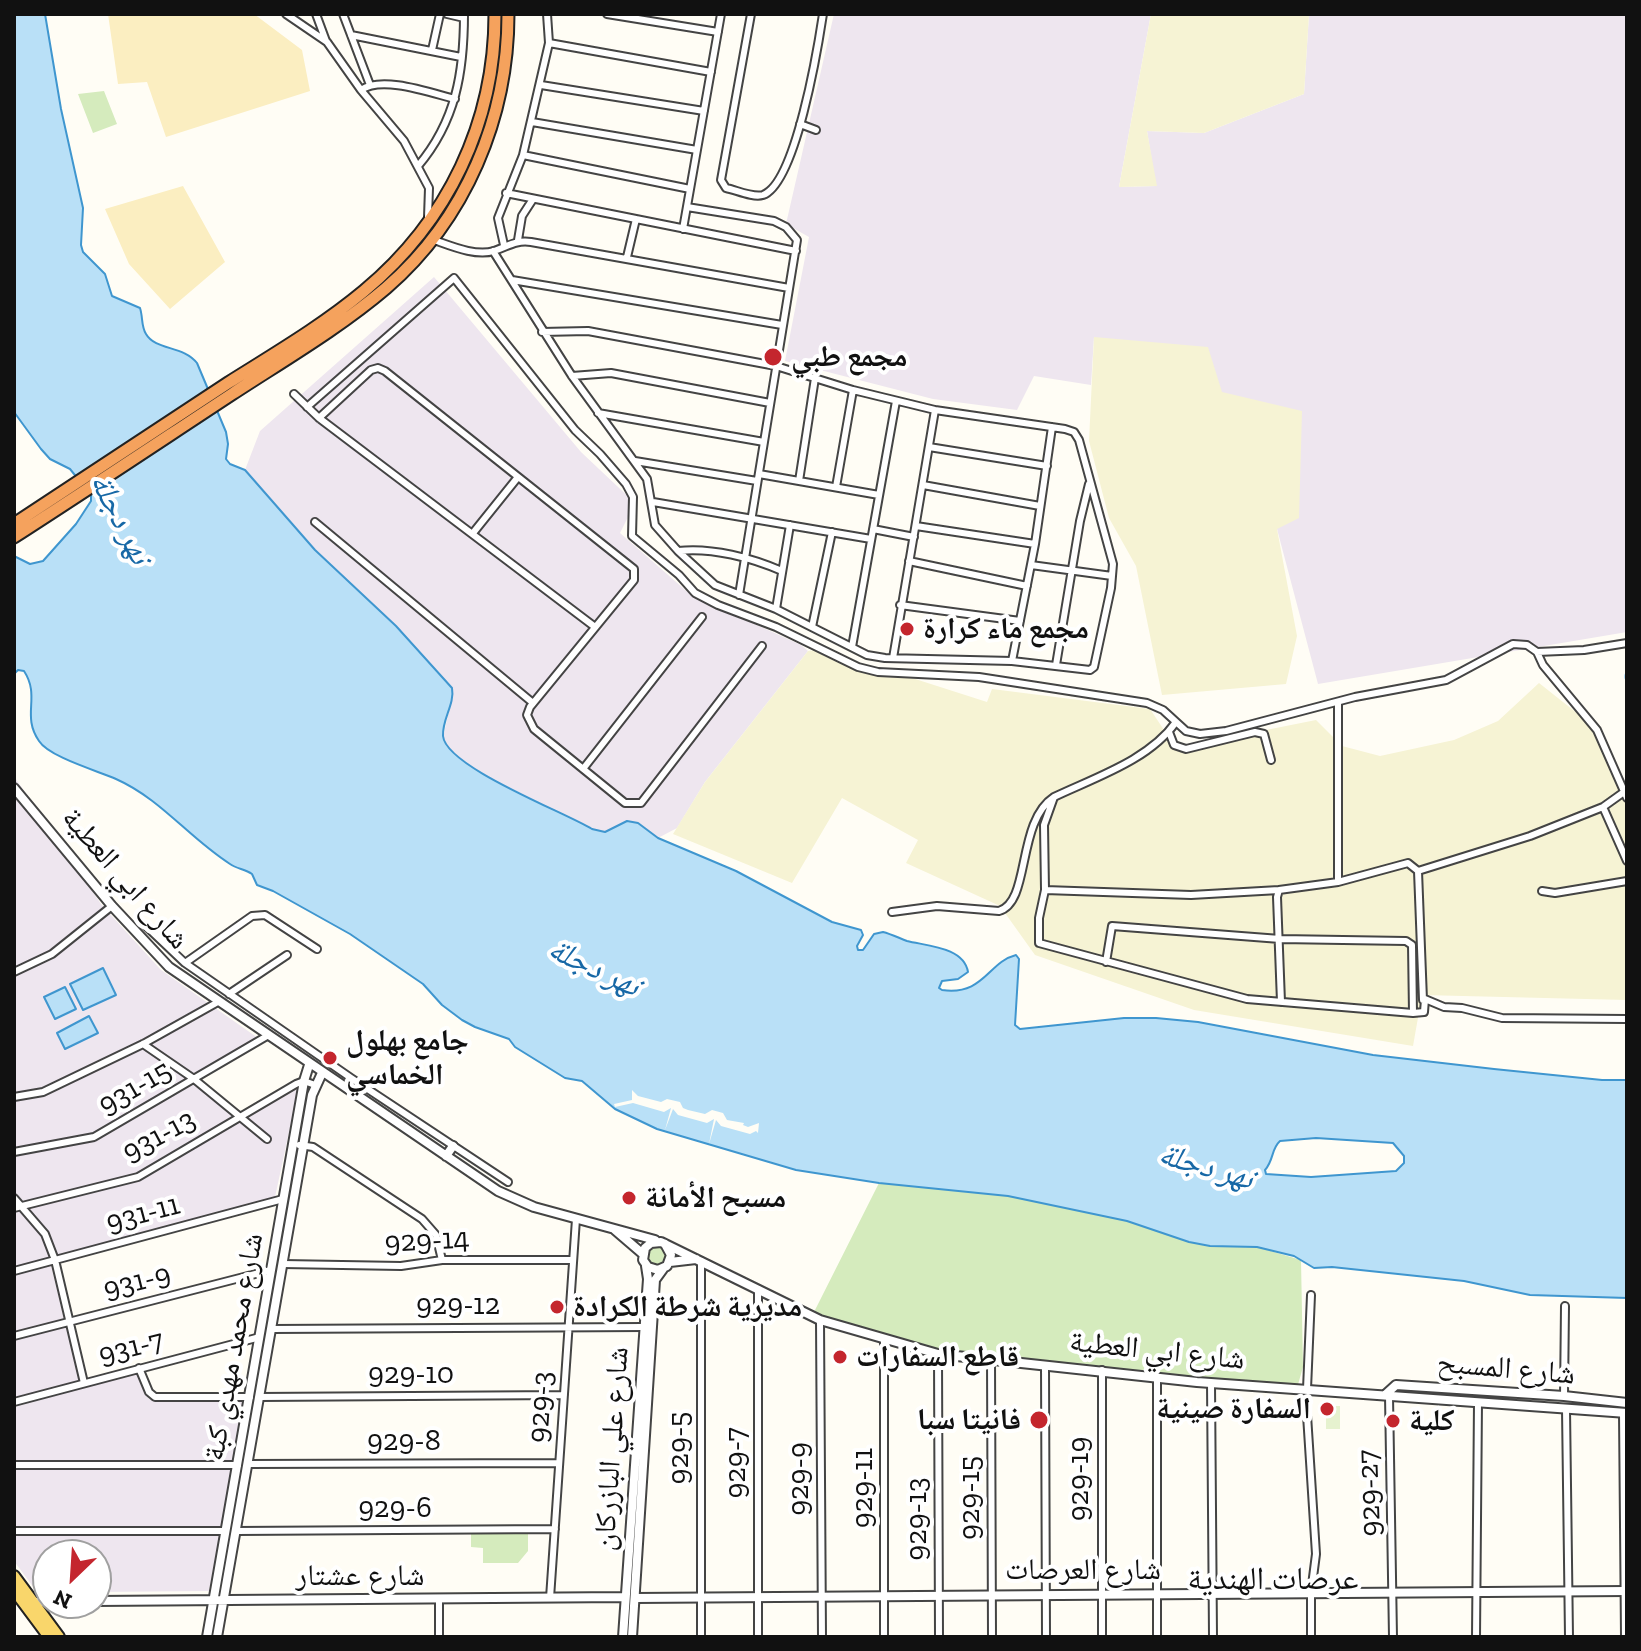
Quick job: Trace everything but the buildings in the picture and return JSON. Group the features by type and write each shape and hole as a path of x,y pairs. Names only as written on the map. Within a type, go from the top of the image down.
{"highway":[{"path":"14,537 344,320 388,286 417,247 460,171 478,128 491,72 495,14"},
{"path":"14,524 338,311 431,239 463,191 489,134 504,78 508,14"}],"main road":[{"path":"14,1576 32,1601"},
{"path":"16,1596 49,1637"},
{"path":"46,1619 59,1637"}],"street":[{"path":"286,14 327,42"},
{"path":"316,14 327,42 361,90 404,141 418,166 429,188 428,224"},
{"path":"343,14 370,85"},
{"path":"432,50 440,14"},
{"path":"418,166 443,133 455,99 464,16 447,14"},
{"path":"504,245 498,218 523,155 541,85 549,43 547,14"},
{"path":"607,14 718,32"},
{"path":"683,229 721,14"},
{"path":"751,14 721,177 722,185 758,196 767,193 786,166 816,63 823,14"},
{"path":"351,35 461,57"},
{"path":"549,43 711,72"},
{"path":"361,90 370,85 404,87 455,99"},
{"path":"541,85 704,111"},
{"path":"532,122 697,150"},
{"path":"800,124 816,130"},
{"path":"523,155 690,189"},
{"path":"506,193 796,251"},
{"path":"518,240 522,216 533,199"},
{"path":"687,207 774,221 797,240 739,595"},
{"path":"627,257 636,219"},
{"path":"431,239 463,249 493,251 518,240 789,288"},
{"path":"493,251 542,332 647,479 655,525 715,585 776,609 867,655 1012,661 1090,670 1094,667 1113,564 1079,440 1074,432 935,410 853,390 776,366 588,331 542,332"},
{"path":"307,407 454,278 575,430 626,484 633,497 632,536 679,575 695,593 727,610 776,627 858,667 878,672 979,677 1103,694 1155,705 1186,731 1200,734 1226,731 1446,680 1513,644 1527,645 1537,652 1543,665 1597,730 1626,795 1530,836 1418,871"},
{"path":"512,280 782,325"},
{"path":"319,418 371,370 378,368 634,569 634,580 533,703 527,715 529,723 625,803 641,803 762,646"},
{"path":"572,376 611,373 770,403"},
{"path":"799,481 815,378"},
{"path":"836,487 853,390"},
{"path":"294,394 319,418 595,627"},
{"path":"852,647 896,401"},
{"path":"893,658 935,410"},
{"path":"597,413 764,442"},
{"path":"1012,661 1035,544 1052,427"},
{"path":"929,447 1047,466"},
{"path":"634,461 799,481 879,495"},
{"path":"473,533 518,477"},
{"path":"1056,665 1090,481"},
{"path":"923,485 1040,506"},
{"path":"653,502 871,539"},
{"path":"315,522 533,703"},
{"path":"776,609 790,525"},
{"path":"916,526 1035,544"},
{"path":"873,529 914,537"},
{"path":"812,627 832,532"},
{"path":"678,551 745,558 782,571"},
{"path":"909,561 1027,586"},
{"path":"1031,565 1112,576"},
{"path":"900,605 1020,621"},
{"path":"583,769 702,617"},
{"path":"1537,652 1584,650 1627,643"},
{"path":"1338,703 1338,882"},
{"path":"892,912 937,906 1006,909 1015,899 1039,810 1054,797 1163,740 1176,722"},
{"path":"1169,732 1174,745 1186,749 1255,732 1264,734 1271,760"},
{"name":"شارع ابي العطية","path":"14,777 24,798"},
{"name":"شارع ابي العطية","path":"14,788 112,906 169,967 498,1191 534,1207 663,1243 820,1320 938,1354 1211,1383 1625,1413"},
{"path":"1045,890 1191,895 1279,890 1338,882 1408,863 1418,871 1424,1012 1247,999 1039,943 1039,918 1045,890 1044,825 1054,797"},
{"path":"1603,807 1627,861"},
{"path":"1542,891 1555,893 1627,881"},
{"path":"1279,890 1281,1002"},
{"path":"14,972 52,954 112,906"},
{"path":"185,963 259,914 317,949"},
{"path":"145,925 185,963 508,1182"},
{"path":"1106,962 1112,926 1280,939 1406,941 1412,945 1413,1013"},
{"path":"229,994 287,955"},
{"path":"1423,1000 1502,1018 1627,1019"},
{"path":"14,1097 43,1092 143,1044 218,1002"},
{"name":"931-15","path":"14,1152 94,1137 267,1036"},
{"path":"143,1044 194,1079 267,1139"},
{"name":"شارع محمد مهدي كبة","path":"254,1397 271,1329 271,1270 309,1065"},
{"name":"شارع محمد مهدي كبة","path":"207,1637 218,1600 236,1506 254,1397 260,1337 283,1264 315,1085 322,1073"},
{"path":"304,1081 315,1085"},
{"name":"931-13","path":"18,1207 138,1177 304,1081"},
{"path":"293,1144 313,1147 422,1219 436,1235 442,1260"},
{"path":"446,1156 453,1146"},
{"path":"14,1198 18,1207 42,1227 55,1260 84,1383"},
{"name":"931-11","path":"14,1271 283,1199"},
{"name":"929-3","path":"550,1598 576,1219"},
{"name":"شارع ابي العطية","path":"607,1226 643,1254"},
{"path":"667,1265 671,1252 663,1243 649,1244 643,1254 646,1265 655,1270 701,1260"},
{"name":"929-14","path":"283,1264 401,1266 442,1260 573,1260"},
{"name":"929-5","path":"701,1260 701,1637"},
{"name":"شارع علي البازركان","path":"632,1637 630,1598 648,1275 646,1265"},
{"name":"شارع علي البازركان","path":"623,1637 630,1598 655,1280 667,1265"},
{"name":"931-9","path":"14,1336 271,1270"},
{"name":"929-7","path":"758,1289 758,1637"},
{"path":"1307,1389 1311,1295"},
{"path":"1564,1396 1565,1306"},
{"name":"929-9","path":"820,1320 822,1637"},
{"name":"929-12","path":"271,1329 644,1327"},
{"name":"931-7","path":"14,1402 260,1337"},
{"name":"929-11","path":"884,1339 884,1637"},
{"name":"929-13","path":"938,1354 939,1637"},
{"name":"929-15","path":"991,1358 992,1637"},
{"path":"1045,1363 1046,1637"},
{"name":"929-10","path":"139,1368 149,1392 155,1397 564,1395"},
{"name":"929-19","path":"1102,1370 1102,1637"},
{"path":"1157,1376 1157,1637"},
{"path":"1211,1383 1213,1637"},
{"name":"شارع المسبح","path":"1387,1395 1396,1385 1627,1403"},
{"name":"929-27","path":"1387,1395 1393,1637"},
{"path":"1476,1637 1478,1402"},
{"path":"1566,1409 1569,1637"},
{"path":"1625,1413 1625,1637"},
{"path":"1307,1415 1316,1554 1311,1593 1311,1637"},
{"name":"929-8","path":"14,1465 559,1463"},
{"name":"929-6","path":"14,1531 555,1529"},
{"name":"شارع العرصات","path":"630,1598 1626,1591"},
{"name":"شارع عشتار","path":"112,1601 630,1598"},
{"name":"شارع محمد مهدي كبة","path":"217,1637 218,1600"},
{"path":"439,1600 439,1637"}],"shaded area":[{"path":"834,14 1151,14 1119,187 1156,186 1147,131 1204,133 1304,94 1309,14 1627,14 1627,632 1318,684 1277,529 1221,392 1094,337 1091,385 1034,376 1017,410 933,399 785,361 809,237 786,224"},
{"path":"1151,14 1309,14 1304,94 1204,133 1147,131 1157,186 1119,187"},
{"path":"434,277 581,452 635,503 620,533 691,595 808,651 705,782 677,828 658,838 631,821 605,832 592,829 486,776 451,752 443,737 452,688 396,626 315,550 245,470 260,431"},
{"path":"1094,337 1208,347 1222,392 1302,411 1299,518 1277,529 1297,636 1286,684 1162,695 1136,566 1109,518 1089,441"},
{"path":"815,650 868,674 909,677 987,702 992,689 1150,709 1176,748 1316,720 1342,746 1380,756 1454,740 1498,721 1539,683 1592,725 1627,802 1627,1000 1422,995 1413,1046 1194,1010 1035,955 1000,906 906,863 918,840 842,798 792,883 673,834 705,782 808,651"},
{"path":"14,776 101,904 161,970 258,1038 189,1080 239,1120 299,1086 275,1197 49,1257 79,1380 14,1398"},
{"path":"138,1373 149,1399 245,1402 209,1591 112,1592 112,1539 32,1539 32,1585 14,1561 14,1407"}],"green space":[{"path":"104,91 117,124 93,133 78,94"},
{"path":"879,1183 1008,1196 1127,1221 1189,1242 1210,1246 1257,1247 1301,1260 1303,1367 1297,1388 991,1358 893,1342 812,1316"},
{"path":"657,1246 664,1249 667,1256 664,1263 657,1266 650,1263 647,1256 650,1249"},
{"path":"1326,1406 1340,1406 1340,1429 1326,1429"},
{"path":"528,1533 528,1551 518,1563 483,1563 483,1548 471,1547 471,1534"}],"sand":[{"path":"108,14 254,14 302,50 310,91 166,137 147,82 118,84"},
{"path":"183,186 225,262 170,309 129,264 105,209"}],"water":[{"name":"نهر دجلة","path":"14,14 45,14 61,109 83,208 83,252 105,274 112,296 140,308 143,328 150,339 185,353 197,363 226,432 226,459 230,464 245,470 315,550 396,626 452,688 443,736 449,748 464,761 508,788 592,829 605,832 627,821 638,823 658,838 736,871 832,922 861,930 863,935 858,950 863,950 874,934 883,932 952,953 960,957 968,972 958,979 942,981 939,988 942,990 967,988 1016,955 1019,959 1015,1025 1020,1029 1124,1018 1156,1018 1198,1022 1373,1055 1602,1080 1627,1080 1627,1298 1530,1295 1464,1281 1332,1267 1314,1268 1294,1256 1257,1247 1210,1246 1189,1242 1127,1221 1008,1196 879,1183 796,1170 657,1129 615,1109 582,1081 565,1078 515,1047 509,1039 462,1020 442,1005 423,984 350,934 257,885 252,874 215,854 132,787 44,747 31,723 29,680 24,671 18,670 14,674 14,556 30,564 43,561 76,524 91,501 91,495 70,469 50,459 14,412","holes":["1316,1138 1393,1143 1404,1156 1404,1163 1396,1171 1311,1177 1266,1174 1265,1170 1280,1141"]},
{"path":"103,968 116,995 83,1010 70,984"},
{"path":"65,987 76,1009 55,1019 44,997"},
{"path":"89,1016 98,1033 65,1049 57,1033"}],"pier":[{"path":"632,1090 638,1096 661,1102 667,1099 680,1102 688,1110 705,1114 712,1110 723,1113 727,1120 744,1123 748,1127 759,1123 758,1133 750,1134 721,1126 716,1120 709,1144 714,1119 707,1123 678,1115 673,1109 665,1130 671,1108 664,1112 633,1103 615,1107 614,1104 632,1100"}],"place":[{"name":"مجمع طبي","path":"773,357"},
{"name":"مجمع ماء كرارة","path":"907,629"},
{"name":"جامع بهلول الخماسي","path":"330,1058"},
{"name":"مسبح الأمانة","path":"629,1198"},
{"name":"مديرية شرطة الكرادة","path":"557,1307"},
{"name":"قاطع السفارات","path":"840,1357"},
{"name":"السفارة صينية","path":"1327,1409"},
{"name":"فانيتا سبا","path":"1039,1420"},
{"name":"كلية","path":"1393,1421"}],"district":[{"name":"عرصات الهندية","path":"1273,1580"}]}
